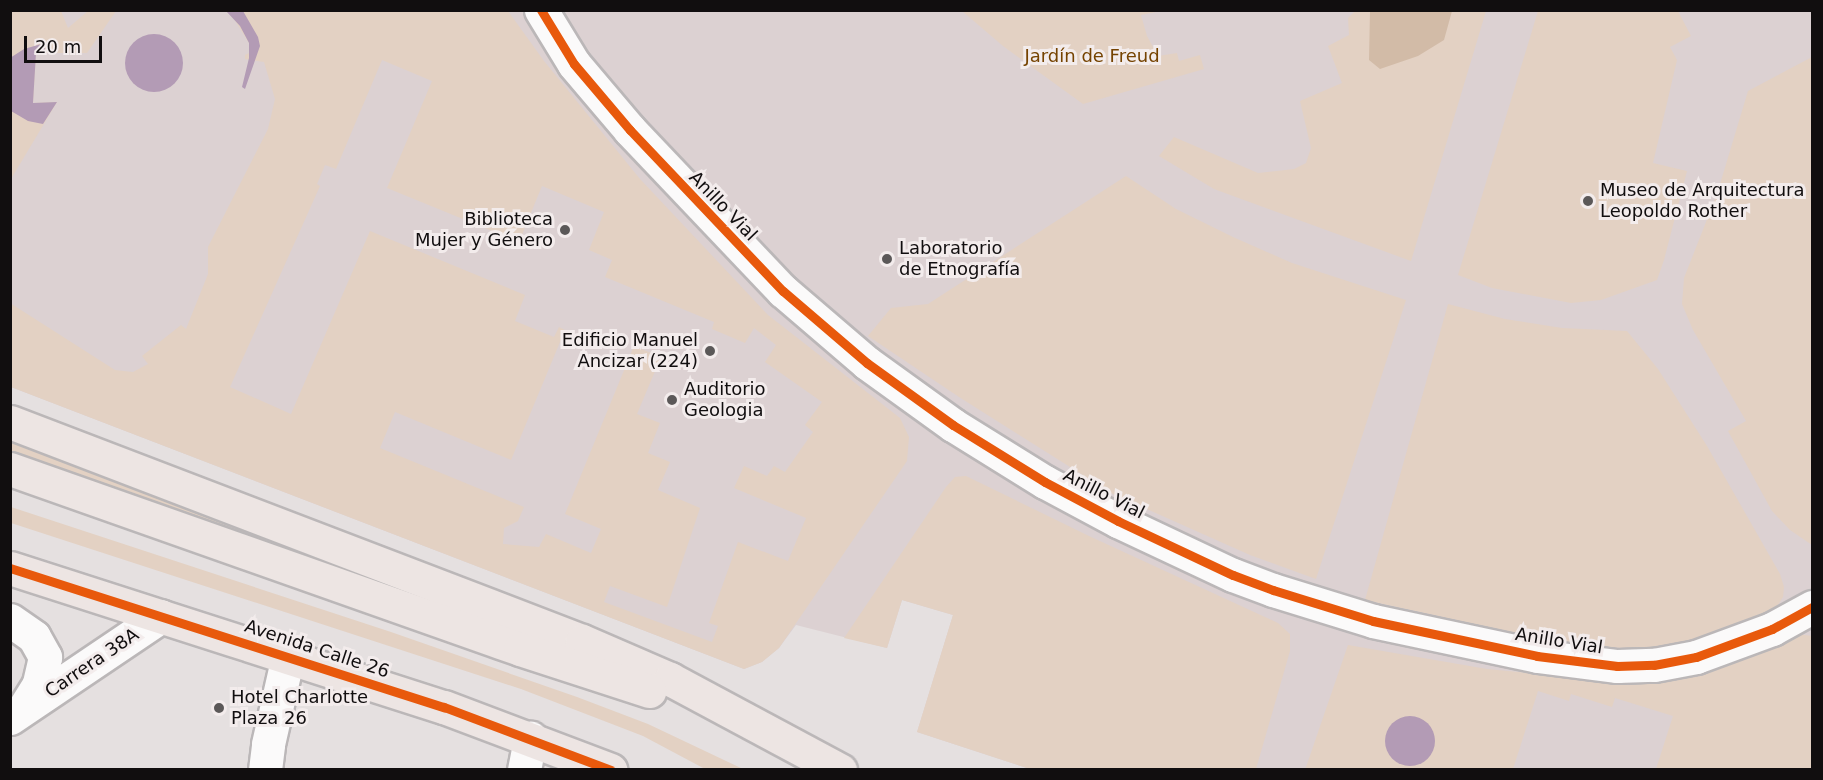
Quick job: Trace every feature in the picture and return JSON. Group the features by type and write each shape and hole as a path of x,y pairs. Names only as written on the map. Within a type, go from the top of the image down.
{"main road":[{"path":"10,422 582,641 670,679 840,770"},
{"path":"10,469 520,649 773,733"},
{"name":"Avenida Calle 26","path":"10,568 288,656 530,738 611,770"}],"street":[{"name":"Anillo Vial","path":"541,10 574,64 637,138 783,291 867,363 953,425 1045,482 1118,521 1233,575 1273,591 1384,624 1537,656 1617,666 1654,665 1696,657 1772,629 1812,607"},
{"name":"Carrera 38A","path":"17,714 161,616"},
{"name":"Carrera 38A","path":"10,620 34,637 45,657 39,684 17,714"},
{"path":"265,770 268,744 288,656"},
{"path":"524,770 530,738"}],"shaded area":[{"path":"1370,10 1452,11 1444,40 1418,56 1380,69 1369,60"},
{"path":"27,11 1812,11 1812,769 1030,769 917,732 953,615 902,600 887,648 796,625 779,648 762,662 744,669 11,387 10,26"},
{"path":"226,11 243,11 258,37 260,46 245,89 242,87 249,58 249,43 240,26"},
{"path":"154,34 165,36 175,42 181,52 183,63 181,74 175,84 165,90 154,92 143,90 133,84 127,74 125,63 127,52 133,42 143,36"},
{"path":"45,43 45,52 36,53 33,103 57,102 43,124 28,121 11,111 10,58 24,49"},
{"path":"1405,716 1415,716 1428,723 1435,736 1435,746 1428,759 1415,766 1405,766 1396,762 1389,755 1385,746 1385,736 1389,727 1396,720"}],"green space":[{"path":"10,11 61,11 68,28 88,11 116,11 87,53 36,53 33,103 57,102 11,179"},
{"path":"226,11 508,11 544,61 640,179 768,315 900,418 909,437 907,461 779,648 762,662 744,669 11,387 10,303 115,370 133,372 148,364 142,356 181,325 186,329 208,274 208,247 268,129 275,99 264,62 245,59 245,55 249,53 249,43 234,19","holes":["382,60 432,81 387,188 519,242 542,186 604,212 589,250 612,260 605,277 714,322 712,329 745,343 754,328 776,345 765,362 822,402 805,425 813,432 785,472 774,466 767,476 744,466 734,488 806,518 788,561 738,542 709,623 718,626 712,642 604,602 610,586 667,607 700,508 658,490 670,462 648,453 660,423 637,414 661,357 634,346 565,514 601,529 591,553 546,534 539,547 503,544 504,528 518,521 524,507 380,448 395,412 511,460 565,330 559,327 554,337 515,321 525,295 370,231 291,414 230,387 320,186 317,184 325,165 336,169"]},
{"name":"Jardín de Freud","path":"962,11 1161,11 1141,15 1147,36 1158,56 1177,53 1179,61 1200,55 1204,69 1083,104 1003,46"},
{"path":"1355,11 1486,11 1411,261 1214,189 1159,156 1174,137 1258,173 1294,169 1306,163 1311,148 1300,101 1342,83 1328,46 1349,35 1348,18"},
{"path":"1538,11 1678,11 1691,36 1670,47 1677,60 1653,163 1687,171 1664,260 1657,280 1601,300 1571,303 1492,288 1458,275"},
{"path":"1812,57 1812,545 1790,530 1772,511 1728,431 1746,421 1693,330 1682,304 1684,278 1717,194 1748,91"},
{"path":"1126,176 1176,209 1233,237 1292,263 1406,300 1316,579 1250,555 1113,494 959,397 868,336 891,308 928,304"},
{"path":"1448,304 1505,319 1562,328 1627,331 1658,369 1707,446 1780,574 1784,587 1783,597 1776,608 1707,640 1650,651 1552,641 1365,600"},
{"path":"10,436 372,578 242,542 11,453"},
{"path":"966,476 1089,536 1278,623 1290,634 1290,651 1256,769 1030,769 917,732 953,615 902,600 887,648 844,638 946,487 955,477"},
{"path":"11,507 391,632 577,697 648,724 743,769 705,769 643,736 521,689 11,523"},
{"path":"1790,633 1812,636 1812,769 1656,769 1673,716 1615,698 1612,707 1571,694 1569,701 1538,691 1513,769 1305,770 1348,645 1487,669 1609,681 1663,681"}],"cycle path":[{"path":"541,10 574,64 630,130 783,291 867,363 953,425 1045,482 1118,521 1233,575 1373,621 1537,656 1617,666 1654,665 1696,657 1772,629 1812,607"},
{"path":"10,568 444,707 611,770"}],"place":[{"name":"Museo de Arquitectura Leopoldo Rother","path":"1588,201"},
{"name":"Biblioteca Mujer y Género","path":"565,230"},
{"name":"Laboratorio de Etnografía","path":"887,259"},
{"name":"Edificio Manuel Ancizar (224)","path":"710,351"},
{"name":"Auditorio Geologia","path":"672,400"},
{"name":"Hotel Charlotte Plaza 26","path":"219,708"}]}
